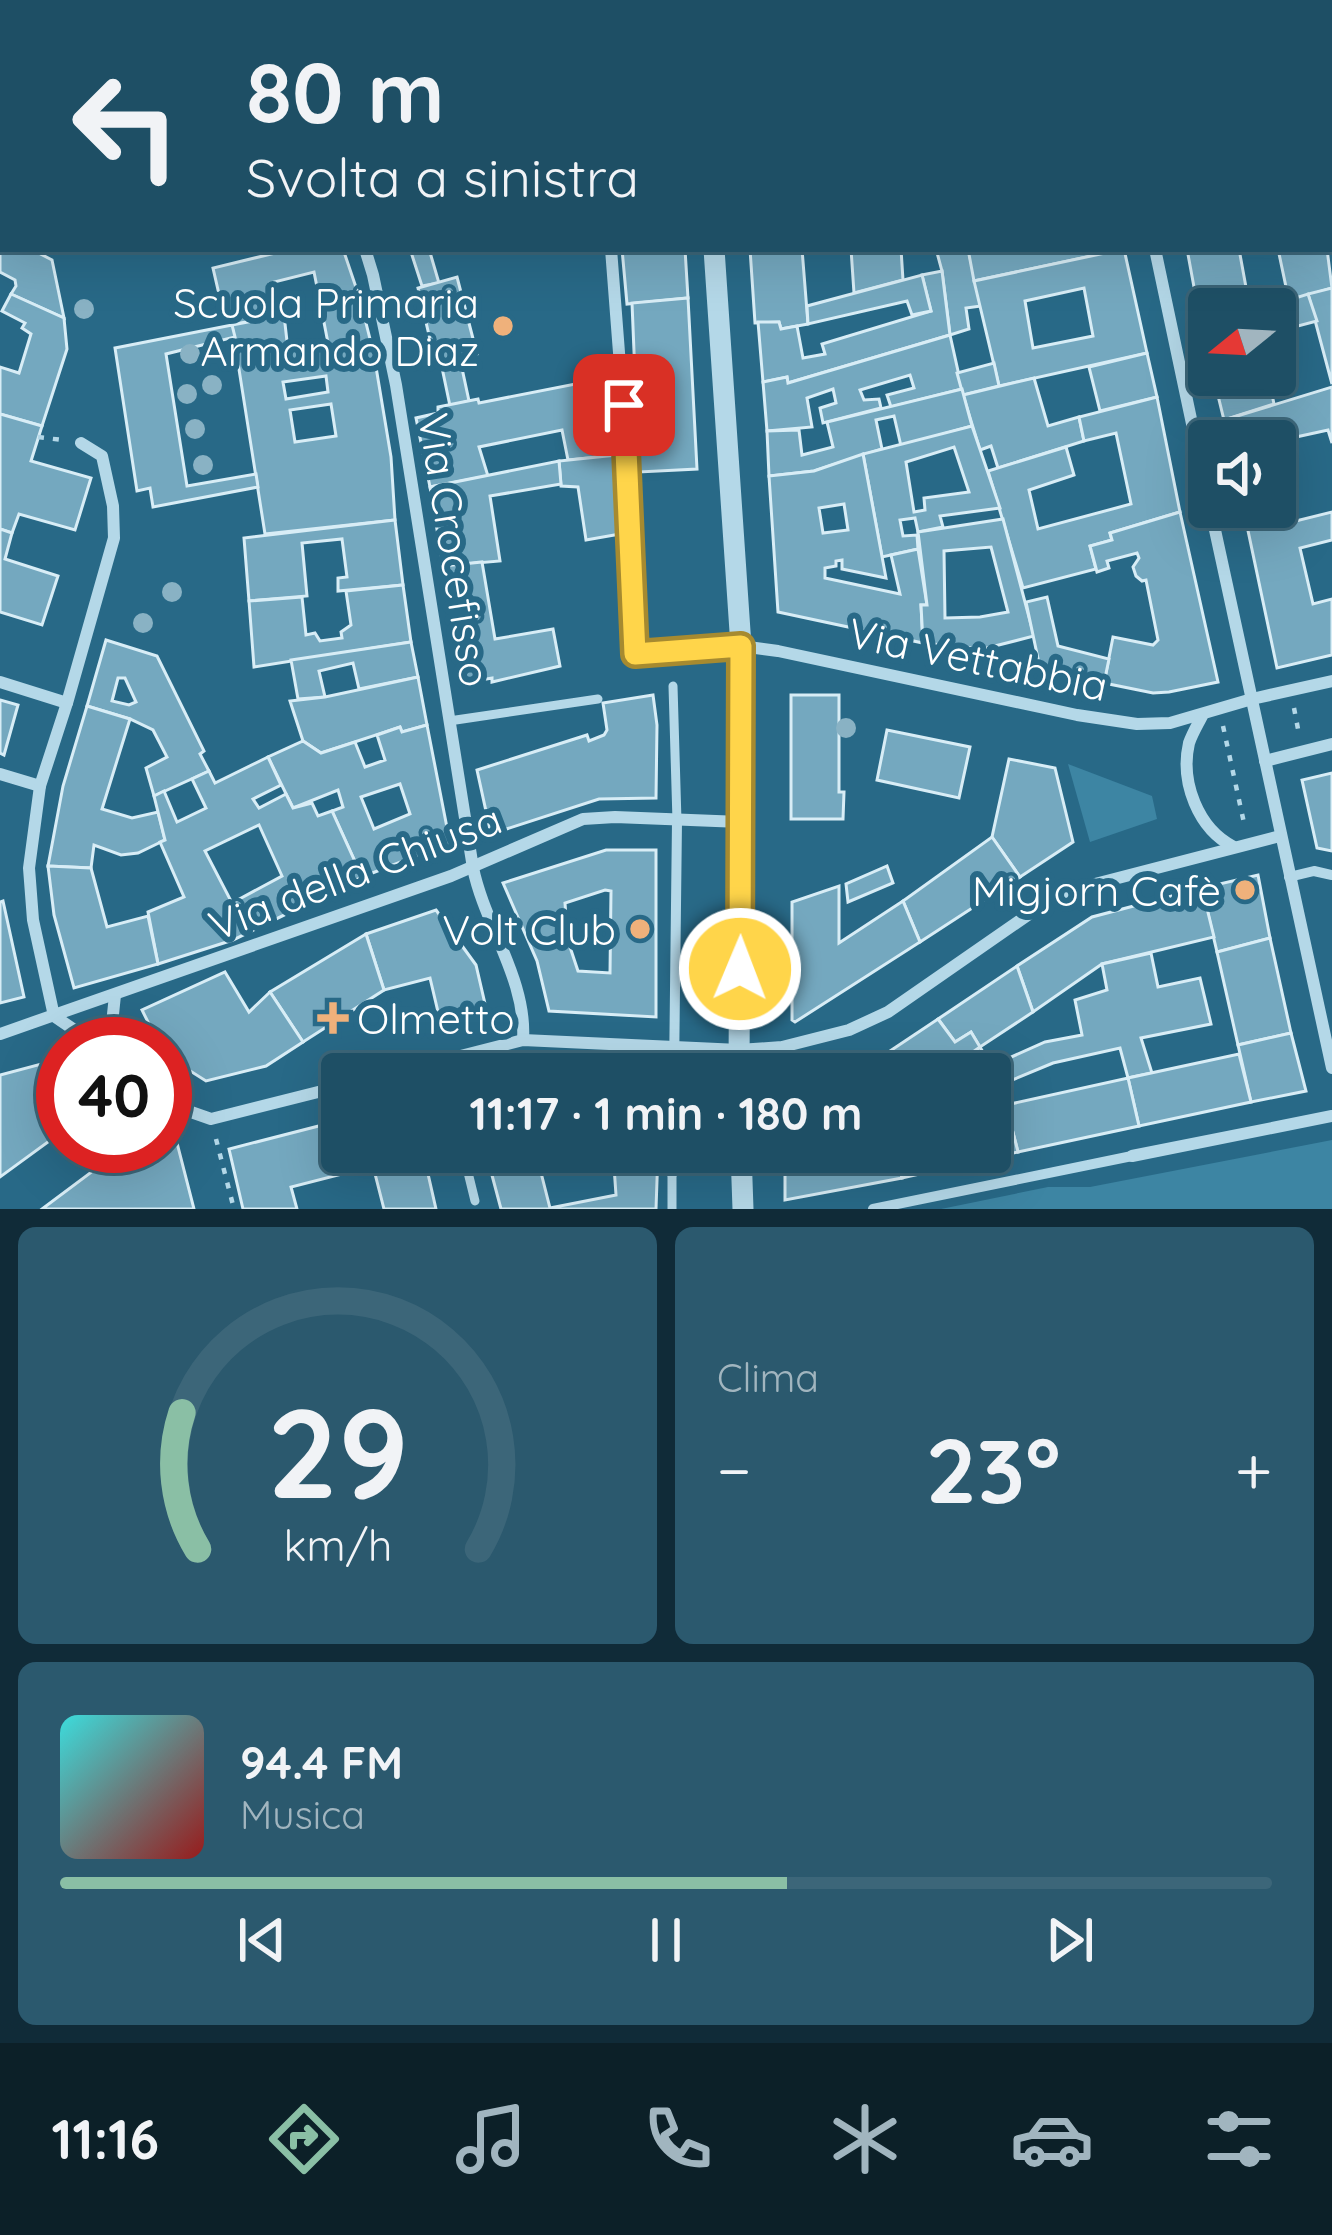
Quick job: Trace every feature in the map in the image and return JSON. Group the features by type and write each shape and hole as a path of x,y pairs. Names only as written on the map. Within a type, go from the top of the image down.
{"street":[{"name":"Via Crocefisso","path":"366,252 396,385 473,868 522,1004 523,1040"},
{"path":"611,252 628,469"},
{"path":"714,252 741,646 739,1050"},
{"path":"1156,252 1191,420"},
{"path":"54,1016 33,920 29,868 40,785 114,538 113,506 102,456 80,443"},
{"path":"1214,528 1332,1068"},
{"name":"Via Vettabbia","path":"741,646 1125,723 1170,723 1332,680"},
{"path":"0,682 67,703"},
{"path":"1202,716 1190,741 1192,791 1209,830 1234,847"},
{"path":"1264,761 1332,744"},
{"path":"0,774 40,785"},
{"name":"Via della Chiusa","path":"0,1034 473,868 583,819 741,822"},
{"path":"674,1053 676,821"},
{"path":"485,1053 523,1040 739,1050 782,1047 868,1023 1068,891 1280,836"},
{"path":"1289,877 1314,872 1332,875"},
{"path":"113,1017 116,995"},
{"path":"192,1112 211,1119 321,1091"},
{"path":"873,1209 1332,1116"},
{"path":"742,1173 743,1209"}],"lane":[{"path":"628,469 635,654 741,646"},
{"path":"673,686 676,821"},
{"name":"Via Crocefisso","path":"449,721 598,699"},
{"path":"468,1173 475,1201"},
{"path":"672,1209 673,1174"}],"path":[{"path":"38,437 80,443"},
{"path":"1293,702 1298,729"},
{"path":"1223,726 1244,824"},
{"path":"216,1139 234,1209"}],"shaded area":[{"path":"1068,764 1152,796 1157,819 1090,842"},
{"path":"1332,1140 1332,1209 941,1209 1048,1187 1090,1187"}],"building":[{"path":"0,252 37,252 52,260 64,318 11,294 15,280 0,272"},
{"path":"280,252 344,252 360,299 321,307 314,272 270,283 276,316 232,325 231,313 224,316 213,268"},
{"path":"411,252 430,252 439,283 422,286"},
{"path":"622,252 685,252 688,298 627,304"},
{"path":"750,252 802,252 808,324 781,329 779,322 755,323"},
{"path":"851,252 901,252 903,280 854,293"},
{"path":"937,252 969,252 981,306 966,308 969,329 950,335"},
{"path":"969,252 1110,252 974,281"},
{"path":"1125,252 1147,353 999,386 974,281","holes":["1084,288 1093,336 1033,348 1025,301"]},
{"path":"1188,252 1240,252 1246,288 1194,288"},
{"path":"1279,252 1327,252 1332,288 1296,299 1296,288 1286,288"},
{"path":"942,271 950,335 788,383 787,377 763,382 758,322 779,322 781,329 797,326 803,358 825,354 822,344 931,311 922,275"},
{"path":"922,275 931,311 912,315 907,301 808,324 807,306"},
{"path":"457,277 477,354 436,365 418,288"},
{"path":"1332,288 1332,384 1308,294"},
{"path":"11,294 64,318 67,349 42,426 0,414 0,367 19,373 31,334 22,328 25,323 2,311"},
{"path":"1308,294 1317,321 1296,327 1296,298"},
{"path":"688,298 697,469 639,472 632,303"},
{"path":"360,299 391,457 395,520 265,534 232,325 284,315 288,350 328,343 321,307","holes":["326,376 328,392 286,399 283,382","331,404 336,436 295,442 290,410"]},
{"path":"232,325 235,337 166,354 187,486 256,474 258,487 153,507 150,488 137,491 115,348"},
{"path":"950,335 962,389 891,407 887,395 914,388 910,375 860,390 864,400 879,399 881,408 823,423 820,408 836,403 833,389 807,398 812,427 767,431 763,382 787,377 788,383"},
{"path":"1147,353 1157,397 1100,411 1089,367"},
{"path":"460,359 469,401 450,406 441,363"},
{"path":"994,363 999,386 963,395 957,373"},
{"path":"611,377 617,455 568,460 562,430 479,447 488,476 430,487 416,418 438,413 438,407"},
{"path":"1034,378 1048,426 1079,417 1084,441 998,468 991,446 980,450 963,395"},
{"path":"1332,387 1332,443 1328,430 1296,437 1296,420 1224,420"},
{"path":"962,389 972,426 901,446 894,416 876,420 882,449 814,471 769,476 767,431 799,430 802,455 833,447 827,422"},
{"path":"1218,396 1272,396 1274,404 1224,420"},
{"path":"1157,397 1180,512 1110,533 1112,540 1090,546 1096,569 1023,588 988,471 1066,447 1074,475 1029,490 1038,529 1131,504 1116,433 1084,441 1079,417"},
{"path":"0,414 42,426 31,461 91,478 75,530 19,514 12,533 0,529"},
{"path":"972,426 1000,508 940,516 943,527 918,532 915,518 900,520 903,536 917,535 918,549 882,557 863,454","holes":["954,447 969,492 924,498 925,510 914,512 906,462"]},
{"path":"863,454 886,578 842,569 842,560 825,568 825,578 900,594 891,555 918,549 927,605 921,605 923,643 778,612 769,476 814,471","holes":["844,504 848,530 823,533 819,508"]},
{"path":"617,455 624,499 620,500 624,516 618,518 620,534 586,540 578,487 561,486 559,461"},
{"path":"559,461 561,484 490,496 500,561 443,566 430,487"},
{"path":"1180,512 1218,682 1153,693 1104,683 1113,637 1153,645 1158,640 1146,580 1136,576 1133,567 1137,553 1107,561 1109,568 1097,572 1090,546 1112,540 1110,533"},
{"path":"1332,512 1332,540 1300,548 1313,604 1332,599 1332,655 1277,668 1247,528 1296,528 1296,521"},
{"path":"1003,519 1034,636 983,649 923,643 921,605 927,605 918,532","holes":["991,547 1008,612 945,618 944,551"]},
{"path":"395,520 403,585 338,591 338,578 347,577 342,539 302,543 307,596 249,601 244,538"},
{"path":"0,529 12,533 5,559 58,576 42,625 0,612"},
{"path":"482,562 495,639 553,629 560,666 492,682 492,678 464,683 443,566"},
{"path":"403,585 411,642 254,667 249,601 302,597 306,635 315,633 320,641 342,638 341,632 351,625 346,591"},
{"path":"1047,597 1058,646 1109,659 1104,683 1040,668 1026,602"},
{"path":"106,640 157,656 204,751 200,754 209,771 154,796 146,768 167,757 153,730 87,706","holes":["118,678 125,678 136,702 129,705 112,701"]},
{"path":"411,642 418,677 359,689 353,663 319,671 325,697 298,699 291,660"},
{"path":"418,677 427,725 402,732 400,727 321,753 303,741 290,701"},
{"path":"653,695 656,798 599,799 491,834 477,770 587,735 589,741 604,735 603,703"},
{"path":"791,695 839,695 843,819 791,819"},
{"path":"0,700 18,705 4,755 0,753"},
{"path":"87,706 130,719 102,809 132,818 158,812 165,840 121,855 94,845 91,868 48,866 63,786"},
{"path":"427,725 450,843 362,877 332,811 343,807 338,790 293,808 268,757 303,741 321,753 355,742 365,767 385,760 377,735 400,727 402,732","holes":["400,784 410,814 374,829 361,797"]},
{"path":"887,730 970,747 959,798 877,780"},
{"path":"268,757 281,785 253,799 259,808 286,794 293,808 312,803 318,816 332,811 362,877 233,940 158,964 148,912 184,897 160,842 165,840 154,796 164,791 177,822 206,808 192,779 209,771 215,783","holes":["259,825 282,876 232,903 205,851"]},
{"path":"1009,759 1055,768 1073,842 1020,877 992,837"},
{"path":"1332,773 1332,851 1317,848 1302,780"},
{"path":"992,837 1020,877 920,942 903,901"},
{"path":"606,850 656,850 656,1017 549,1011 537,961 503,883","holes":["611,891 610,973 578,971 561,920 566,917 565,903"]},
{"path":"48,866 91,868 107,927 148,916 158,964 74,988 54,915"},
{"path":"887,866 893,883 848,902 846,884"},
{"path":"1258,875 1270,938 1217,952 1202,888"},
{"path":"839,886 839,943 903,901 920,942 795,1022 792,902"},
{"path":"1202,888 1214,937 1102,964 1033,1012 1017,966 1092,917"},
{"path":"0,902 24,997 0,1003"},
{"path":"436,910 476,965 489,1021 443,1033 430,978 384,990 366,934"},
{"path":"366,934 384,990 303,1042 270,992"},
{"path":"1270,938 1291,1033 1238,1045 1217,952"},
{"path":"1151,953 1158,987 1200,978 1211,1024 1141,1038 1152,1073 1128,1078 1120,1048 1053,1063 1011,1081 1011,1057 1045,1042 1082,1035 1075,1000 1107,990 1102,964"},
{"path":"1017,966 1033,1012 980,1047 971,1032 955,1042 938,1019"},
{"path":"225,972 249,1012 270,992 303,1042 266,1066 206,1081 192,1072 192,1017 146,1017 142,1010"},
{"path":"938,1019 955,1042 971,1032 980,1047 971,1053 887,1053"},
{"path":"1291,1033 1306,1091 1251,1102 1238,1045"},
{"path":"1239,1054 1251,1102 1139,1126 1128,1078"},
{"path":"36,1065 36,1151 0,1177 0,1075"},
{"path":"1128,1078 1139,1126 1018,1152 1011,1104"},
{"path":"321,1125 321,1173 346,1173 291,1187 297,1209 243,1209 229,1149"},
{"path":"1011,1125 1018,1152 1011,1154"},
{"path":"90,1173 185,1173 194,1209 42,1209"},
{"path":"375,1173 428,1173 436,1209 384,1209"},
{"path":"491,1173 541,1173 550,1208 616,1195 614,1173 657,1173 656,1209 501,1209"},
{"path":"785,1173 901,1173 902,1178 785,1200"}],"place":[{"name":"Scuola Primaria Armando Diaz","path":"503,326"},
{"name":"Migjorn Cafè","path":"1245,890"},
{"name":"Volt Club","path":"640,929"},
{"name":"Olmetto","path":"333,1018"}],"route":[{"path":"624,405 635,654 741,646 740,969"}]}
